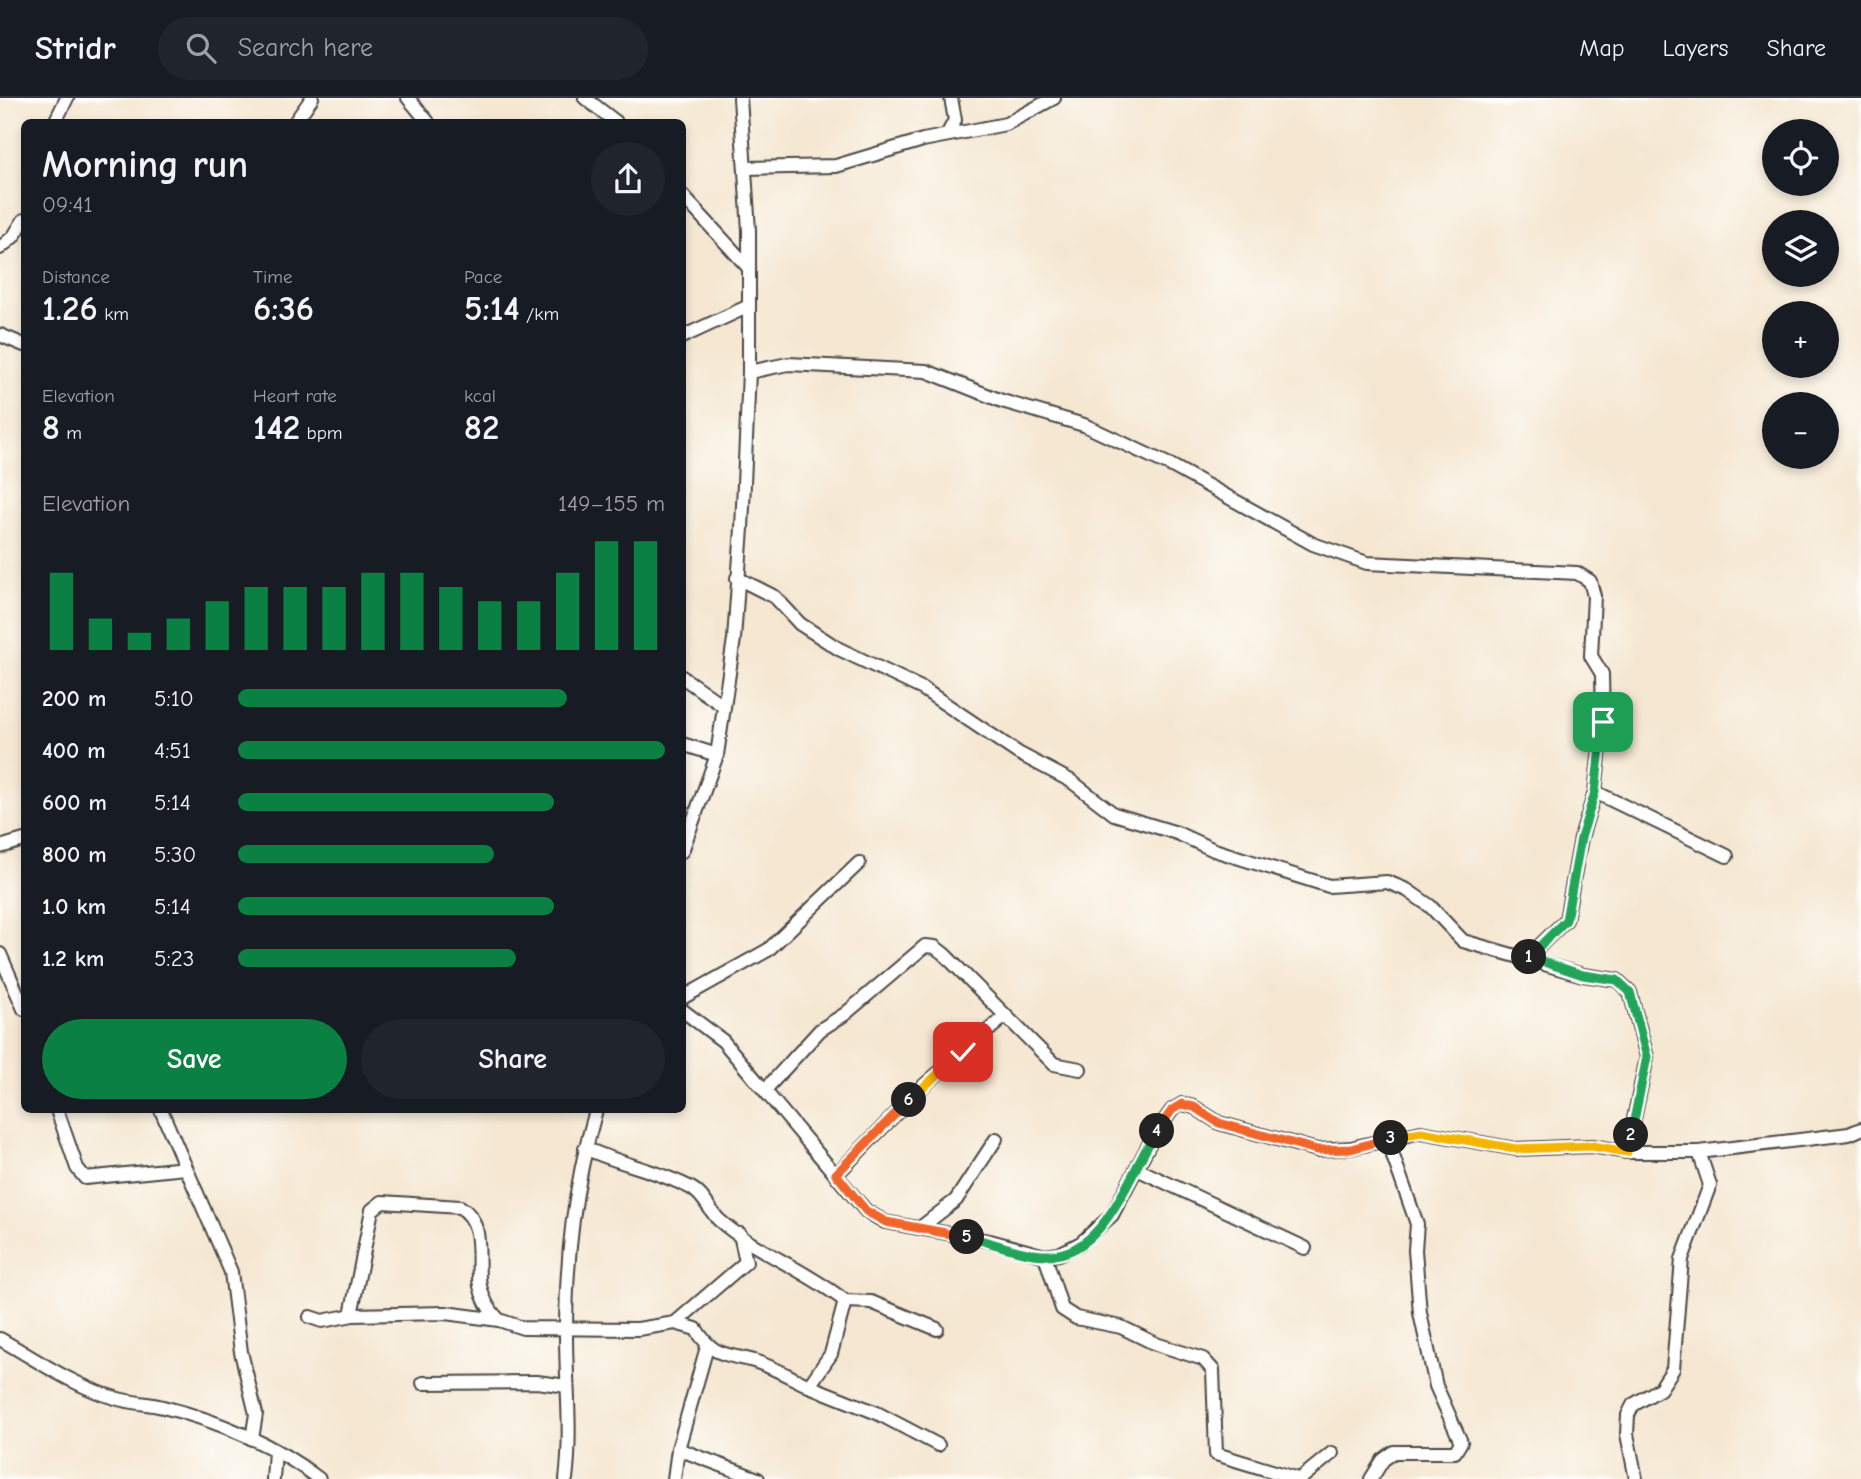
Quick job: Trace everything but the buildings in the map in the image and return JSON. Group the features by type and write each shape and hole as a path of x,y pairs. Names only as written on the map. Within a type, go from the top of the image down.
{"street":[{"path":"56,119 67,98"},
{"path":"297,119 312,98"},
{"path":"408,98 426,119"},
{"path":"585,98 612,119"},
{"path":"686,841 717,755 722,705 734,639 749,373 745,168 740,98"},
{"path":"947,135 955,120 951,98"},
{"path":"745,168 836,166 947,135 1006,124 1054,98"},
{"path":"686,199 748,267"},
{"path":"0,248 20,238"},
{"path":"686,335 748,306"},
{"path":"0,335 21,344"},
{"path":"749,373 788,364 926,371 1002,401 1084,425 1172,466 1314,544 1367,563 1577,573 1590,581 1594,597 1591,656 1602,674 1603,722 1595,792 1581,838 1566,920 1528,957"},
{"path":"737,578 775,597 800,624 839,649 923,689 1018,753 1070,780 1114,814 1177,833 1214,850 1329,886 1387,882 1407,890 1430,906 1463,941 1528,957 1583,975 1617,980 1630,992 1647,1057 1627,1152"},
{"path":"686,680 722,705"},
{"path":"686,745 717,755"},
{"path":"1595,792 1727,856"},
{"path":"0,847 21,841"},
{"path":"686,996 768,950 859,863"},
{"path":"765,1090 820,1030 845,1014 925,946 935,947 944,954 1004,1017 1054,1064 1080,1069"},
{"path":"0,954 21,1002"},
{"path":"686,1013 723,1041 866,1211 886,1222 1045,1256 1059,1254 1081,1243 1112,1215 1154,1135 1172,1110 1182,1104 1194,1107 1219,1123 1317,1150 1351,1149 1421,1132 1516,1149 1592,1146 1627,1152 1699,1152 1849,1134 1861,1129"},
{"path":"836,1174 921,1088 1004,1017"},
{"path":"58,1113 77,1168 85,1178 186,1168"},
{"path":"162,1113 232,1272 241,1352 256,1414 252,1439"},
{"path":"566,1479 570,1419 566,1386 566,1331 570,1231 585,1148 595,1113"},
{"path":"920,1228 956,1200 996,1139"},
{"path":"1371,1479 1383,1460 1394,1452 1455,1452 1461,1443 1436,1386 1420,1313 1415,1250 1418,1224 1387,1139"},
{"path":"585,1148 617,1163 665,1176 694,1189 718,1219 768,1252 809,1274 845,1301 871,1302 937,1329"},
{"path":"1636,1479 1627,1434 1628,1415 1633,1405 1660,1389 1673,1369 1682,1259 1710,1185 1699,1152"},
{"path":"1137,1169 1305,1248"},
{"path":"351,1315 372,1210 382,1202 460,1207 467,1211 477,1233 480,1285 487,1307 499,1320"},
{"path":"740,1234 746,1262"},
{"path":"675,1323 746,1262 768,1252"},
{"path":"1045,1256 1062,1309 1076,1318 1121,1327 1156,1344 1203,1359 1208,1364 1213,1370 1216,1454 1308,1477 1332,1453"},
{"path":"810,1386 831,1354 845,1301"},
{"path":"310,1317 322,1321 351,1315 445,1313 499,1320 523,1328 566,1331 638,1329 675,1323 696,1329 707,1347 734,1359 753,1361 877,1413 938,1445"},
{"path":"0,1339 83,1386 115,1398 165,1408 252,1439 319,1479"},
{"path":"674,1479 678,1449 707,1347"},
{"path":"423,1382 537,1382 566,1386"},
{"path":"678,1449 758,1479"},
{"path":"273,1479 275,1451"}],"route":[{"path":"963,1052 921,1088 836,1174 866,1211 886,1222 990,1241 1045,1256 1059,1254 1081,1243 1112,1215 1154,1135 1172,1110 1182,1104 1194,1107 1219,1123 1285,1139 1317,1150 1351,1149 1421,1132 1516,1149 1592,1146 1627,1152 1647,1057 1630,992 1617,980 1583,975 1528,957 1566,920 1578,867 1581,838 1595,792 1603,722"}]}
